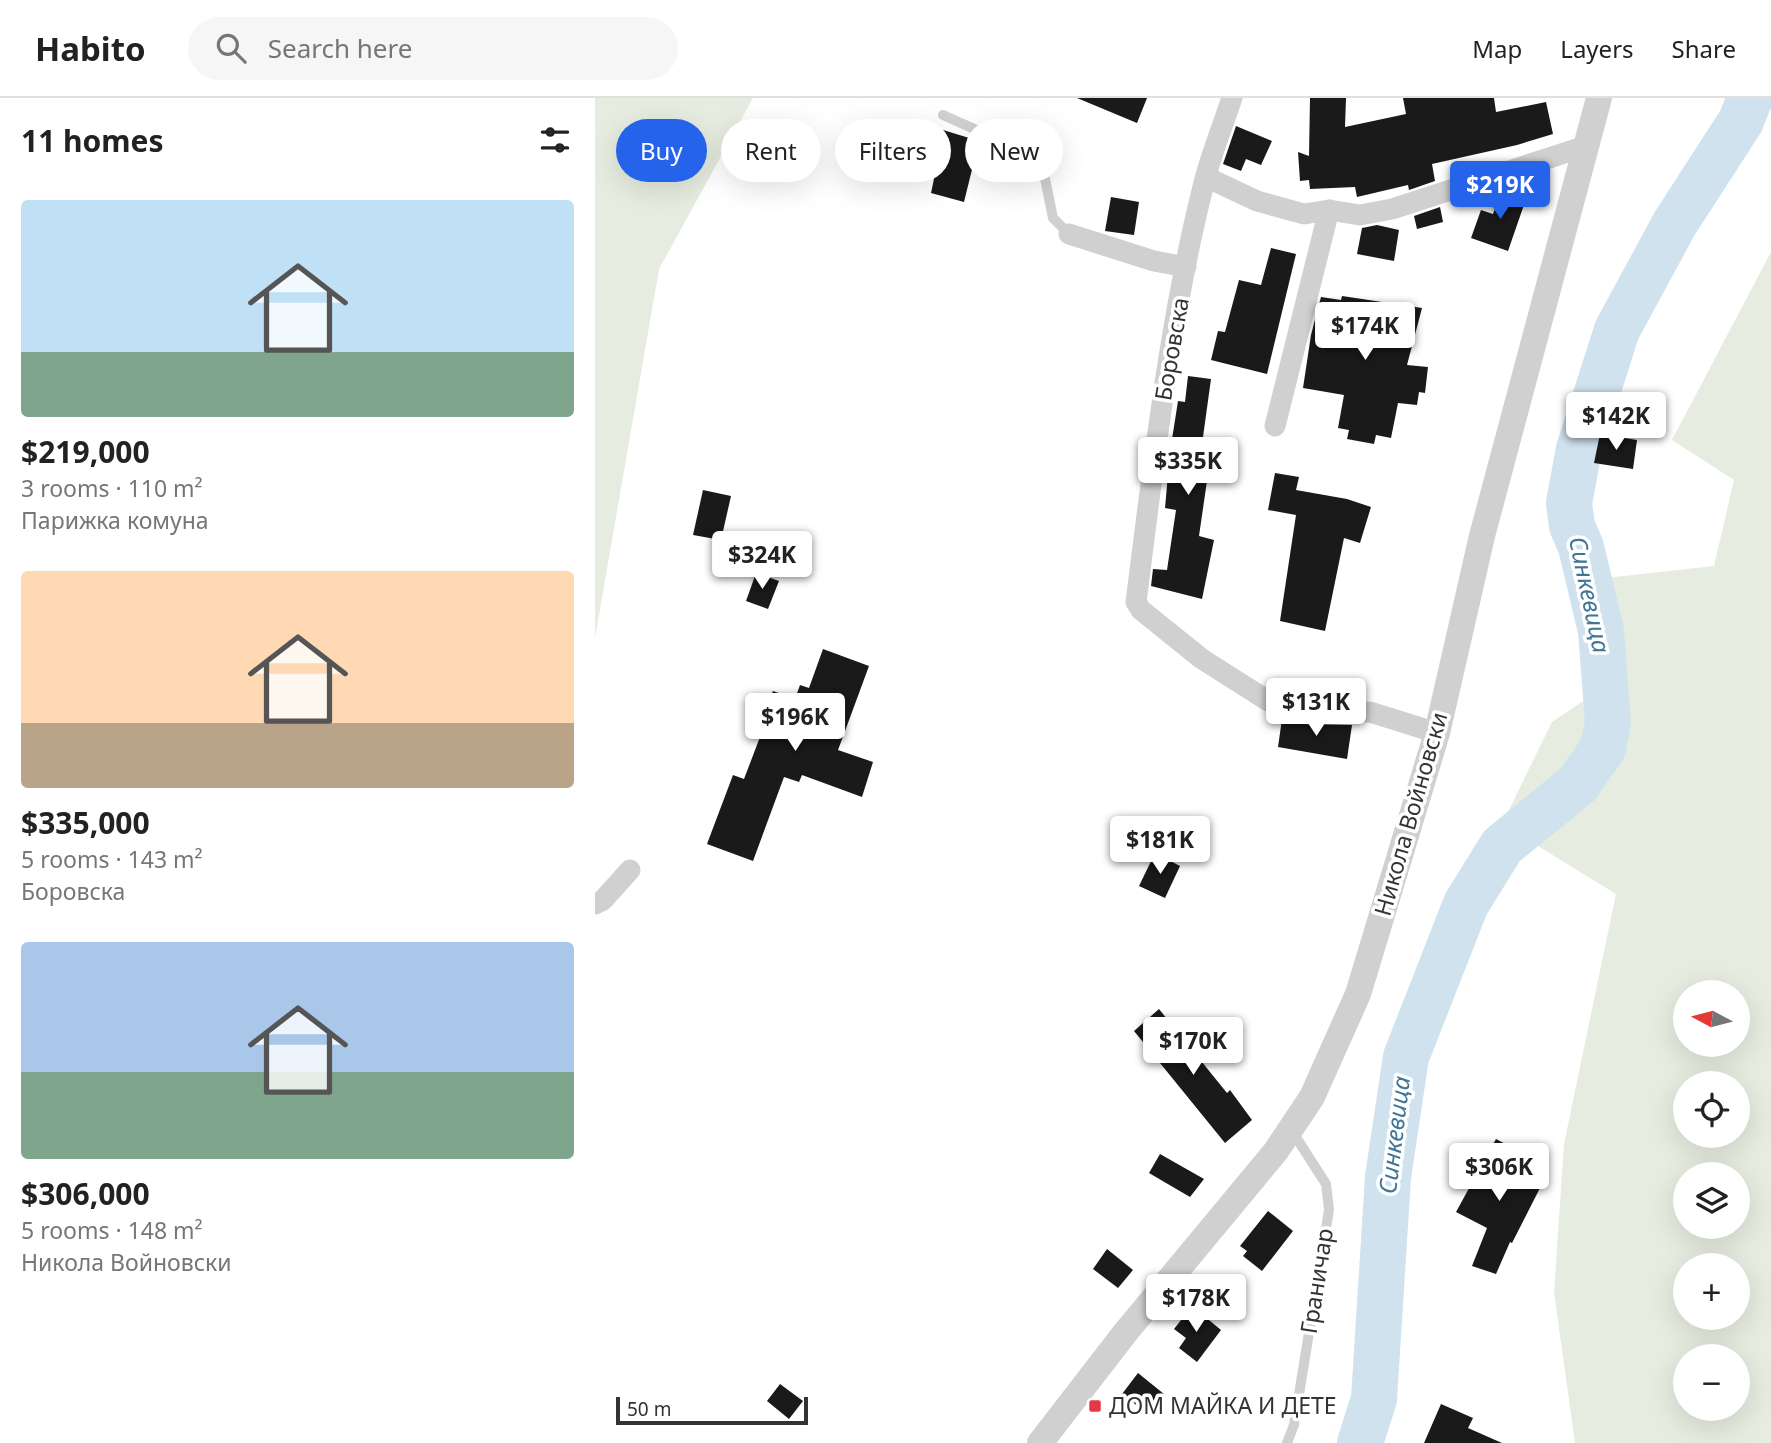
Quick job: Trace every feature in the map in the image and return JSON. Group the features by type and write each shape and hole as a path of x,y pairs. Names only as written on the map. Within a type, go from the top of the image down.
{"street":[{"name":"Боровска","path":"1232,98 1206,177 1186,267 1153,469 1136,601 1141,610 1202,659 1268,701 1303,710 1370,712 1437,733"},
{"name":"Никола Войновски","path":"1040,1443 1125,1333 1276,1151 1311,1097 1359,994 1437,733 1482,536 1599,98"},
{"path":"1206,177 1279,208 1304,214 1329,210 1360,215 1392,209 1586,146"},
{"path":"1275,426 1329,210"},
{"path":"1069,234 1154,261 1186,267"},
{"path":"595,904 603,900 630,870"}],"lane":[{"path":"943,115 1037,157 1042,164 1053,218 1069,234"},
{"name":"Граничар","path":"1287,1443 1294,1425 1329,1210 1326,1184 1290,1128"}],"shaded area":[{"path":"595,98 753,98 741,119 721,119 721,156 707,182 707,119 616,119 616,182 707,182 659,269 595,638"},
{"path":"1771,252 1771,1443 1575,1443 1554,1292 1564,1144 1616,894 1502,824 1552,722 1586,699 1586,604 1606,578 1714,566 1734,480 1672,440"}],"building":[{"path":"1077,98 1147,98 1137,123"},
{"path":"1310,98 1346,98 1345,127 1406,114 1403,98 1494,98 1496,112 1546,102 1553,134 1432,164 1435,181 1409,190 1408,185 1357,197 1355,187 1310,189 1309,180 1300,181 1298,152 1309,156"},
{"path":"1236,126 1272,141 1261,165 1246,159 1241,171 1223,164"},
{"path":"951,132 965,137 965,182 969,182 964,202 931,193 933,182 951,182"},
{"path":"1503,188 1527,196 1508,251 1471,238 1481,210 1493,214"},
{"path":"1111,197 1139,202 1134,235 1105,231"},
{"path":"1440,207 1443,222 1417,229 1414,216"},
{"path":"1377,225 1399,230 1394,261 1357,254 1362,228"},
{"path":"1271,248 1296,254 1267,374 1211,360 1218,331 1225,332 1239,280 1261,285"},
{"path":"1342,296 1422,308 1407,365 1428,367 1425,393 1419,392 1417,405 1398,403 1391,438 1376,435 1374,444 1347,439 1349,430 1338,428 1344,395 1303,388 1311,335 1321,297 1341,300"},
{"path":"1188,376 1211,379 1199,466 1209,467 1199,536 1214,540 1202,599 1151,586 1153,569 1167,570 1176,510 1165,508 1170,452 1178,401 1185,402"},
{"path":"1600,434 1637,440 1633,469 1594,463"},
{"path":"1275,473 1299,477 1296,490 1347,499 1371,507 1360,543 1344,538 1325,631 1280,621 1296,515 1268,510"},
{"path":"703,490 731,496 721,540 693,535"},
{"path":"756,573 779,581 768,609 746,601"},
{"path":"823,649 869,666 838,750 873,762 862,797 802,775 799,782 784,777 753,861 707,844 733,775 744,779 765,724 760,723 773,691 795,699 800,685 809,688"},
{"path":"1282,719 1302,724 1352,725 1347,759 1278,747"},
{"path":"1155,853 1180,866 1165,898 1139,886"},
{"path":"1159,1009 1227,1093 1230,1090 1252,1120 1225,1143 1134,1031"},
{"path":"1496,1139 1526,1155 1518,1172 1542,1184 1496,1274 1472,1266 1487,1228 1456,1212"},
{"path":"1160,1154 1204,1179 1190,1197 1149,1173"},
{"path":"1268,1211 1293,1231 1262,1271 1243,1256 1247,1251 1240,1246"},
{"path":"1107,1249 1133,1270 1118,1288 1093,1269"},
{"path":"1192,1306 1221,1330 1197,1362 1179,1348 1186,1338 1174,1329"},
{"path":"1138,1373 1164,1394 1148,1414 1122,1394"},
{"path":"780,1384 803,1401 789,1419 767,1401"},
{"path":"1441,1404 1473,1418 1468,1428 1502,1443 1424,1443"}],"waterway":[{"name":"Синкевица","path":"1360,1443 1374,1399 1388,1177 1406,1057 1466,904 1502,846 1578,784 1603,748 1608,722 1601,631 1581,547 1572,526 1569,503 1579,449 1617,330 1675,223 1741,121 1750,98"}],"place":[{"name":"ДОМ МАЙКА И ДЕТЕ","path":"1095,1406"}]}
